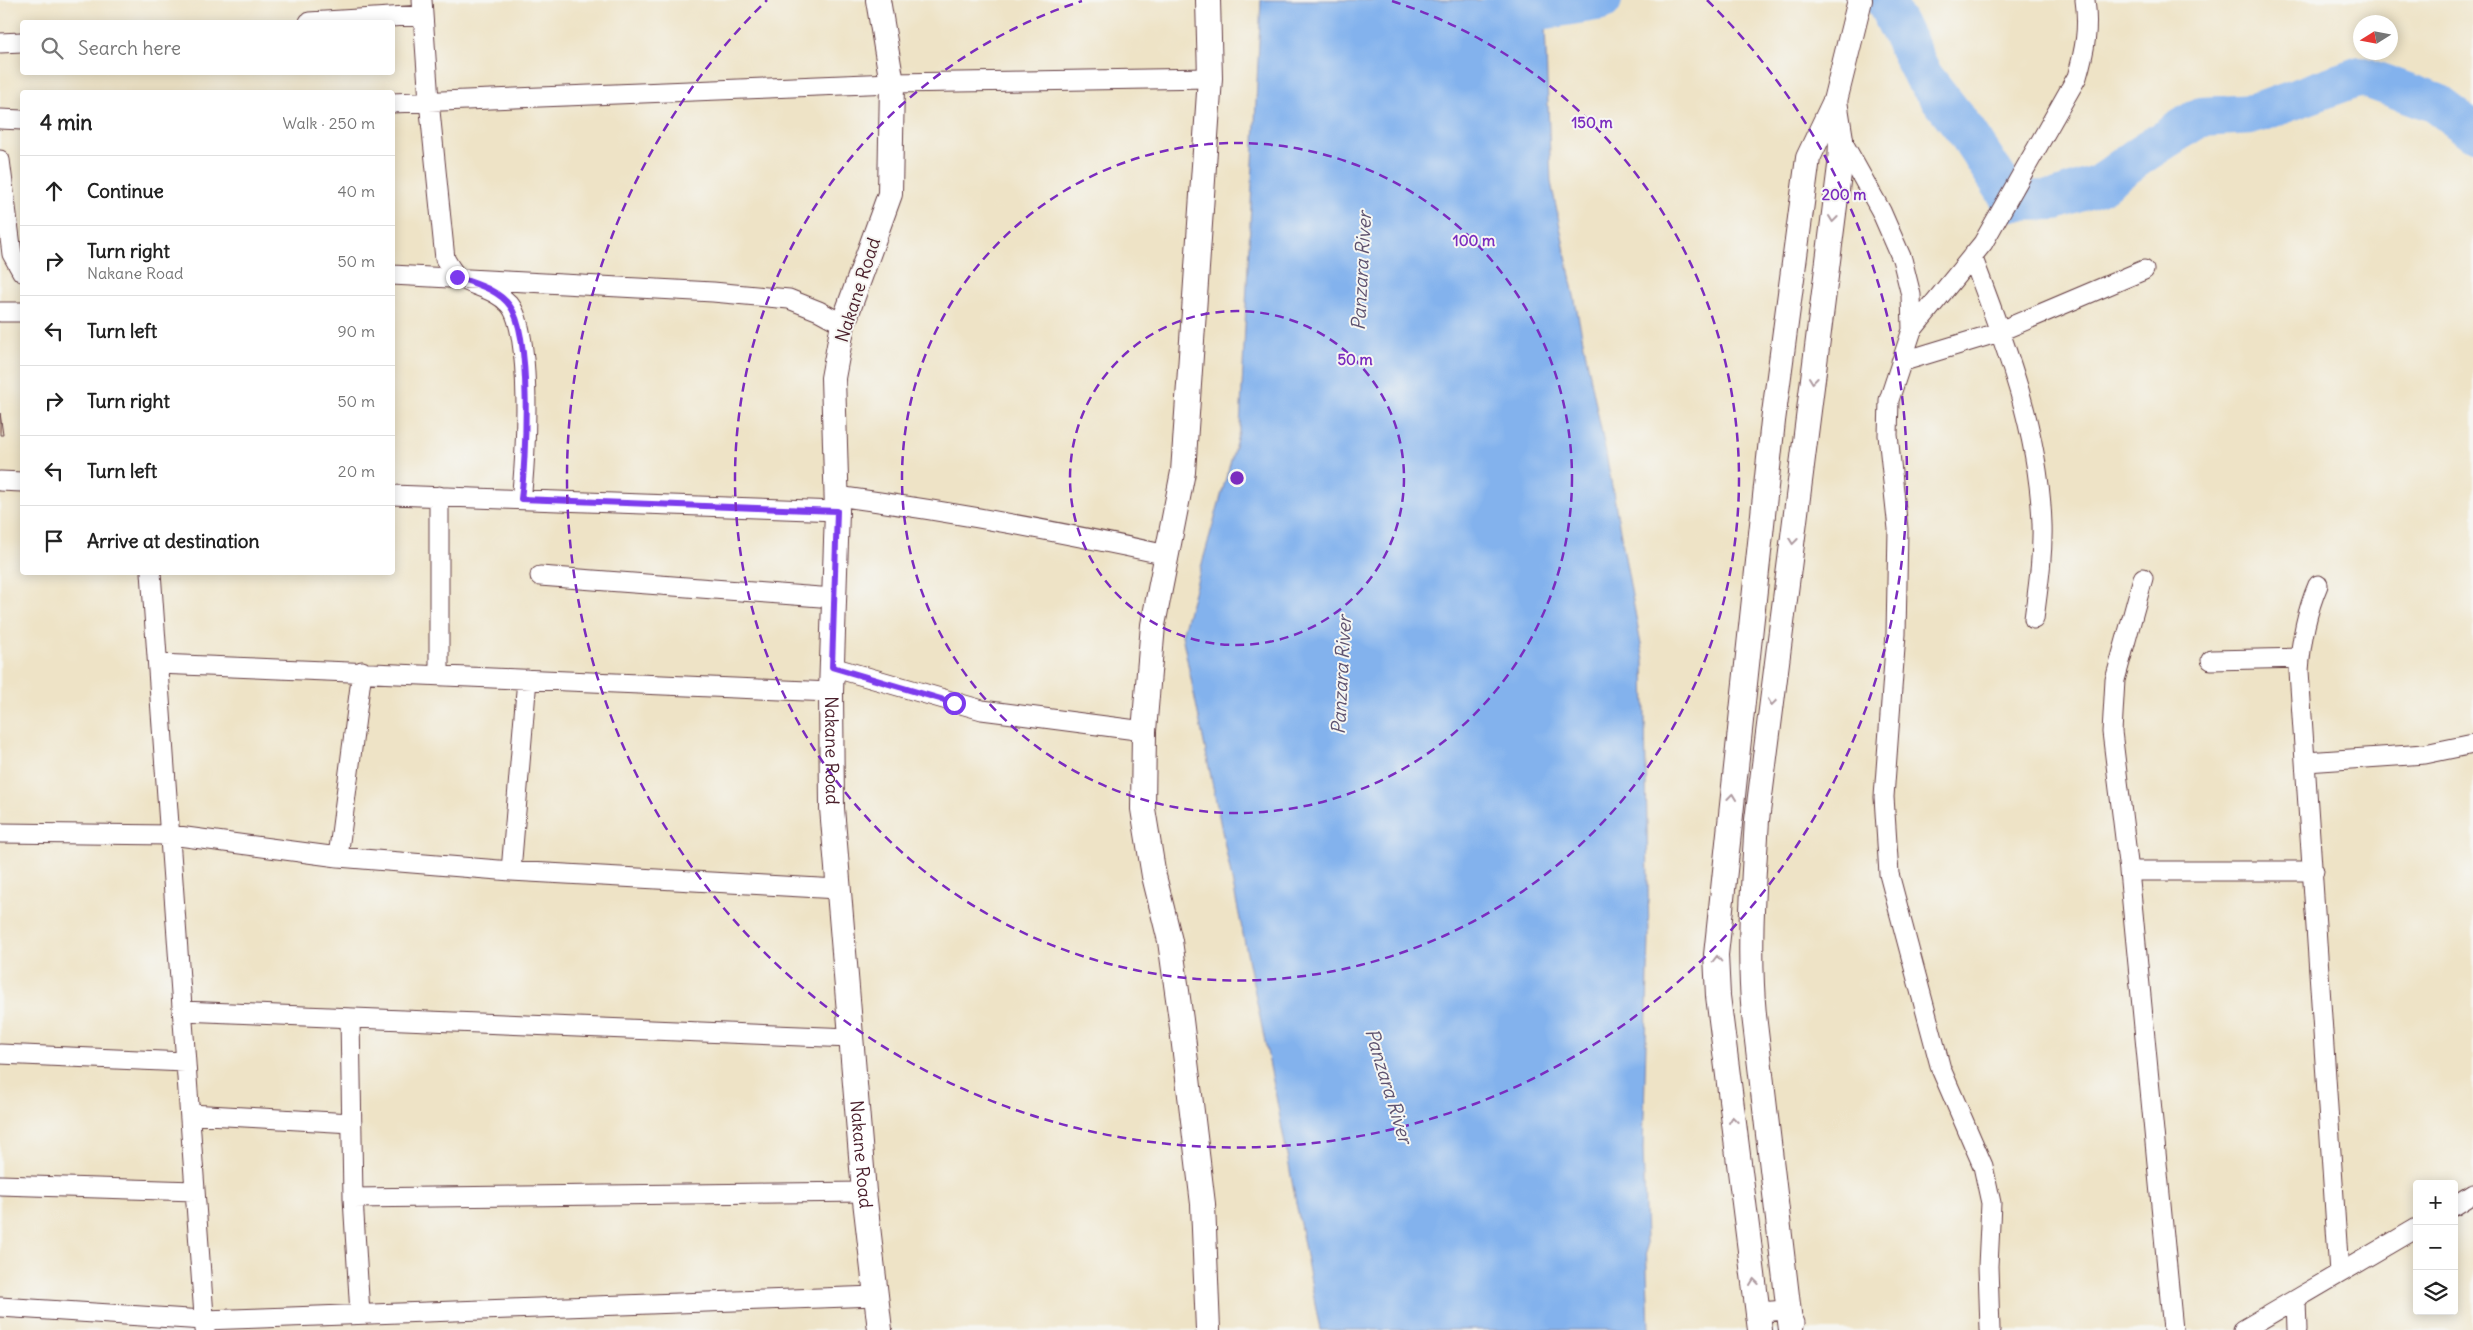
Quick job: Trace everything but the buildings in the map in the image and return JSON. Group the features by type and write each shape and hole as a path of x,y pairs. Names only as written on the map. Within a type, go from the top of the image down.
{"street":[{"name":"Nakane Road","path":"878,0 892,83 890,194 844,324 833,378 837,503 831,692 832,808 838,889 864,1192 880,1330"},
{"path":"1208,0 1210,78 1183,472 1153,626 1144,731 1143,809 1154,876 1170,941 1181,1020 1203,1204 1208,1330"},
{"path":"1789,1320 1759,1321 1718,996 1716,955 1774,421 1808,158 1835,101 1860,0"},
{"path":"1990,1330 1988,1266 1991,1203 1984,1166 1941,1069 1889,874 1884,798 1896,634 1898,529 1888,435 1890,400 1912,330 1977,249 2077,77 2085,51 2087,33 2085,0"},
{"path":"324,20 422,7 429,101 445,259 457,277 494,291 510,305 518,318 524,350 526,464 521,499"},
{"path":"0,43 20,42"},
{"path":"395,103 892,83 1210,78"},
{"path":"1800,1330 1789,1320 1754,1015 1750,971 1751,915 1757,820 1840,166 1840,139 1835,101"},
{"path":"0,119 20,120"},
{"path":"1840,139 1881,211 1902,259 1911,295 1912,330"},
{"path":"0,160 12,254 20,268"},
{"path":"1977,249 2030,430 2038,478 2042,526 2034,619"},
{"path":"1901,362 2000,331 2144,270"},
{"path":"395,275 713,292 789,299 844,324"},
{"path":"0,312 20,312"},
{"path":"0,481 20,482"},
{"path":"395,495 521,499 837,503 935,509 1052,530 1167,555"},
{"path":"438,496 439,675"},
{"path":"151,575 205,1325"},
{"path":"540,576 834,598"},
{"path":"2143,578 2115,680 2112,732 2129,871 2173,1330"},
{"path":"2318,585 2310,604 2300,643 2300,658 2339,1273"},
{"path":"2211,660 2300,658"},
{"path":"158,664 831,692"},
{"path":"832,667 982,710 1144,731"},
{"path":"338,857 362,671"},
{"path":"511,871 527,679"},
{"path":"2306,762 2425,754 2473,744"},
{"path":"0,832 170,835 338,857 511,871 838,889"},
{"path":"2129,871 2314,871"},
{"path":"182,1011 851,1038"},
{"path":"350,1018 353,1198 360,1314"},
{"path":"0,1054 185,1062"},
{"path":"190,1114 352,1123"},
{"path":"0,1186 195,1191"},
{"path":"353,1198 864,1192"},
{"path":"2458,1203 2473,1194"},
{"path":"2243,1330 2413,1230"},
{"path":"0,1307 205,1325 360,1314 876,1296"},
{"path":"2296,1299 2297,1330"}],"water":[{"name":"Panzara River","path":"1261,0 1544,0 1551,182 1607,459 1644,661 1649,938 1643,1149 1649,1330 1320,1330 1274,1086 1182,635 1240,428"}],"waterway":[{"path":"1490,18 1602,0"},
{"path":"1885,0 1923,76 1966,131 2012,201 2055,200 2099,185 2139,156 2200,117 2254,114 2360,76 2436,103 2473,131"}],"route":[{"path":"457,277 494,291 510,305 518,318 523,341 526,464 521,499 837,511 832,667 954,703"}]}
